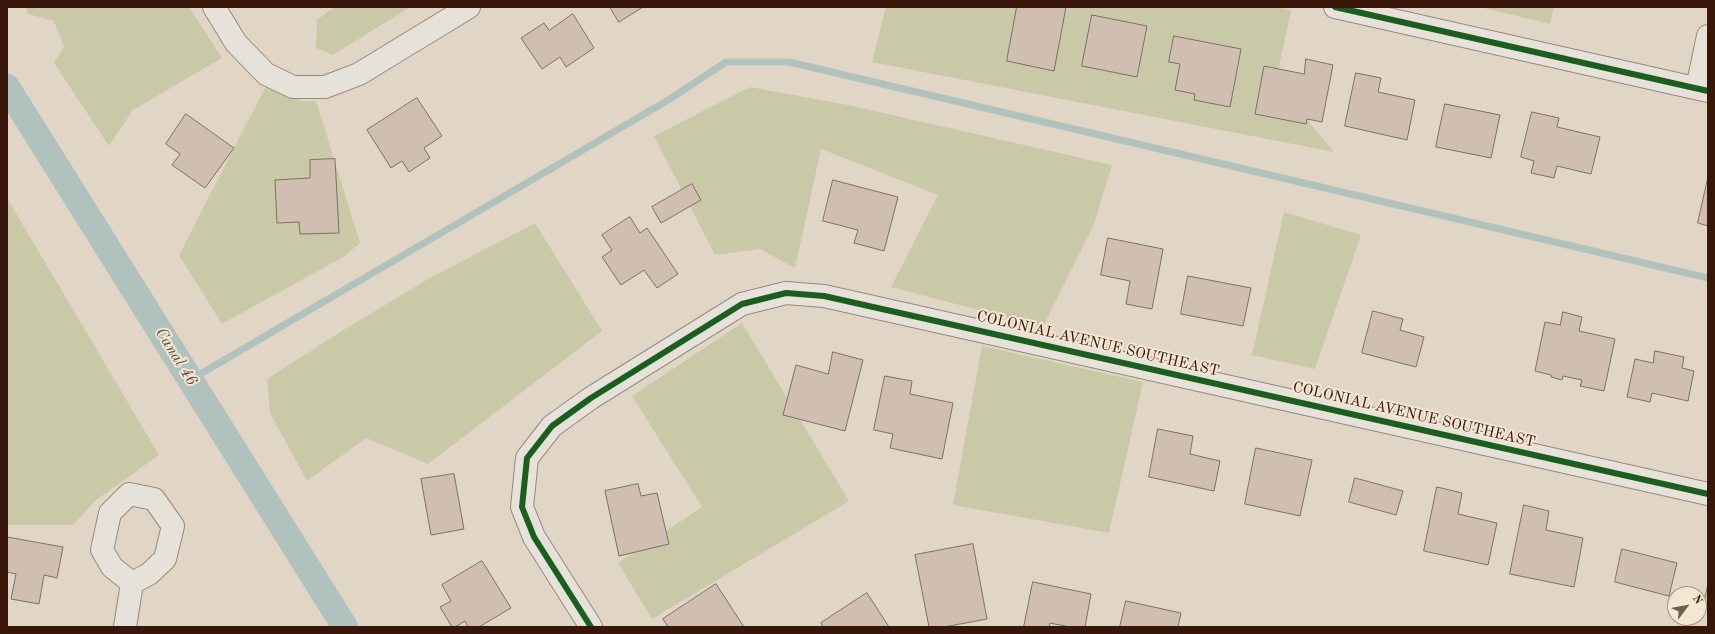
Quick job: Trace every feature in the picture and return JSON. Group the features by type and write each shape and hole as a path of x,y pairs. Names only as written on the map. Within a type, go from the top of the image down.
{"street":[{"path":"214,7 236,44 266,74 293,87 325,88 359,74 469,7"},
{"path":"1335,7 1703,89 1708,36"},
{"name":"COLONIAL AVENUE SOUTHEAST","path":"591,627 534,537 522,507 527,458 552,426 591,398 742,304 786,293 824,296 1708,494"},
{"path":"125,627 132,583"}],"green space":[{"path":"26,7 189,7 222,58 133,110 109,146 54,63 64,47 54,21 28,14"},
{"path":"334,7 410,7 333,55 316,48 317,20"},
{"path":"886,7 1279,7 1291,10 1276,82 1334,152 872,62"},
{"path":"1480,7 1554,7 1550,24"},
{"path":"267,84 301,101 316,101 360,243 345,256 222,324 179,255"},
{"path":"750,87 848,105 1112,165 1093,227 1043,327 891,287 938,195 821,149 795,268 760,249 715,255 654,136"},
{"path":"7,198 159,455 95,501 73,525 7,525"},
{"path":"1284,212 1361,235 1315,369 1252,355"},
{"path":"535,223 602,331 428,464 366,438 307,481 270,413 267,379 337,334 428,279"},
{"path":"742,323 849,501 652,619 618,563 702,507 632,396"},
{"path":"982,346 1143,382 1109,533 953,505"}],"building":[{"path":"610,7 643,7 619,22"},
{"path":"1017,7 1066,7 1054,71 1007,61"},
{"path":"573,14 594,48 566,67 560,57 542,69 521,38 544,23 549,30"},
{"path":"1092,15 1147,26 1137,77 1082,66"},
{"path":"1174,36 1241,49 1230,107 1194,100 1195,94 1175,90 1180,64 1169,62"},
{"path":"1306,59 1333,65 1322,122 1307,119 1306,124 1255,114 1264,66 1304,74"},
{"path":"1356,73 1381,78 1378,92 1415,100 1407,140 1345,126"},
{"path":"417,98 442,136 424,148 430,158 409,172 402,161 391,168 367,130"},
{"path":"1445,104 1500,115 1491,158 1436,147"},
{"path":"1532,112 1559,118 1557,127 1600,137 1591,174 1557,166 1554,178 1531,173 1534,161 1521,157"},
{"path":"186,114 234,148 205,188 172,165 180,154 166,144"},
{"path":"335,159 339,233 300,234 299,222 277,223 275,180 310,178 310,160"},
{"path":"1708,177 1708,226 1698,223"},
{"path":"833,180 898,197 884,251 854,243 858,230 823,221"},
{"path":"692,184 701,200 661,223 652,207"},
{"path":"630,217 640,233 647,228 678,274 657,288 644,270 621,285 602,257 612,250 602,235"},
{"path":"1108,238 1163,249 1152,309 1126,304 1130,281 1101,275"},
{"path":"1188,276 1251,288 1243,326 1181,314"},
{"path":"1373,311 1403,319 1400,330 1424,337 1416,367 1362,353"},
{"path":"1563,312 1582,317 1579,331 1615,339 1604,391 1580,386 1582,380 1563,376 1562,380 1551,377 1551,375 1535,371 1545,322 1560,325"},
{"path":"1655,351 1684,357 1682,368 1694,371 1688,401 1652,393 1650,402 1627,397 1635,359 1653,363"},
{"path":"833,352 863,360 845,431 783,415 796,365 828,374"},
{"path":"885,376 912,381 910,394 953,403 942,459 890,448 893,434 874,430"},
{"path":"1158,429 1193,436 1190,454 1220,461 1214,491 1149,477"},
{"path":"1256,448 1312,460 1300,516 1245,504"},
{"path":"454,474 464,529 431,535 421,479"},
{"path":"1355,478 1403,491 1396,515 1349,502"},
{"path":"638,484 641,496 657,493 669,544 619,556 605,491"},
{"path":"1437,487 1462,493 1458,514 1497,523 1488,565 1424,551"},
{"path":"1524,505 1549,511 1546,530 1583,538 1574,587 1510,574"},
{"path":"7,537 63,547 57,578 44,575 39,604 11,599 16,574 7,572"},
{"path":"973,544 987,619 944,627 929,627 915,555"},
{"path":"1622,549 1677,563 1671,586 1667,586 1667,595 1615,582"},
{"path":"482,561 511,608 479,627 468,627 465,621 455,627 452,627 440,607 451,601 442,585"},
{"path":"1033,582 1091,594 1085,627 1070,627 1050,623 1049,627 1024,627"},
{"path":"716,584 744,627 668,627 663,619"},
{"path":"1708,585 1708,607 1707,607"},
{"path":"867,593 889,627 823,627 821,623"},
{"path":"1126,601 1181,613 1178,627 1120,627"}],"waterway":[{"path":"190,380 670,99 726,62 789,62 1708,278"},
{"name":"Canal 46","path":"7,87 345,627"}],"cycle path":[{"path":"1335,7 1708,91"},
{"path":"591,627 534,537 522,507 527,458 552,426 591,398 742,304 786,293 824,296 1708,494"}]}
